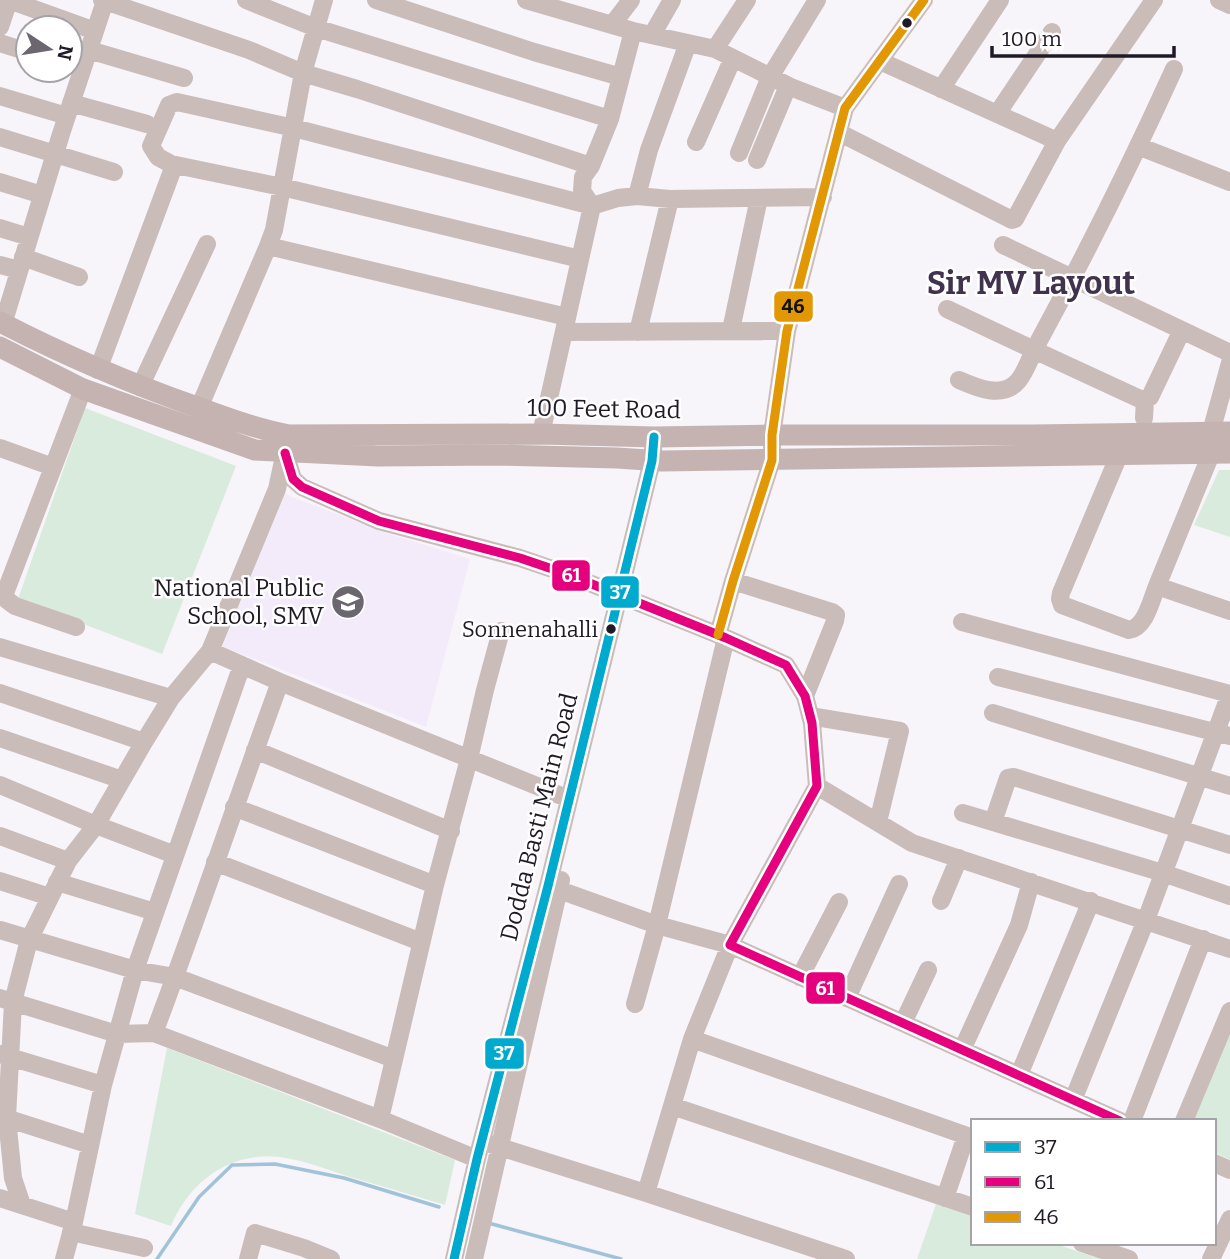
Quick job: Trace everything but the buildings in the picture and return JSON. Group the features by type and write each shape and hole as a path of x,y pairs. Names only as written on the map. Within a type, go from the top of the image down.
{"main road":[{"name":"100 Feet Road","path":"1,323 98,370 262,430 287,444 378,456 498,455 657,461 1119,455 1220,443"},
{"name":"100 Feet Road","path":"0,347 83,389 255,450 287,444 541,434 659,437 1034,435 1220,443"}],"street":[{"path":"1,21 9,0 95,31"},
{"path":"246,0 316,28 610,119"},
{"path":"199,408 274,230 303,73 324,0"},
{"path":"376,0 534,52 621,76"},
{"path":"526,0 569,6 612,25 715,49 788,86 845,108"},
{"path":"612,25 631,0"},
{"path":"652,34 672,0"},
{"path":"715,49 747,0"},
{"path":"739,153 770,77 817,0"},
{"path":"635,1004 657,925 733,581 772,460 772,435 787,331 845,108 924,0"},
{"path":"940,89 1000,0"},
{"path":"840,134 1012,220 1015,219 1057,141 1154,0"},
{"path":"1219,0 1230,5"},
{"path":"84,57 89,50 104,1 237,46 303,73 590,166"},
{"path":"541,434 592,206 582,191 583,177 610,119 633,31"},
{"path":"997,114 1052,32"},
{"path":"637,196 649,150 688,43"},
{"path":"89,50 184,78"},
{"path":"696,142 733,58"},
{"path":"880,61 1057,141"},
{"path":"959,380 993,391 1006,390 1018,381 1073,279 1174,69"},
{"path":"1,323 69,110 73,84"},
{"path":"757,160 788,86"},
{"path":"0,96 147,124"},
{"path":"580,258 282,187 171,164 158,157 151,146 169,105 181,102 294,128 592,206 618,198 637,196 670,199 823,197"},
{"path":"0,137 114,172"},
{"path":"1138,146 1230,182"},
{"path":"98,370 172,171 171,164"},
{"path":"0,182 42,195"},
{"path":"731,330 759,198"},
{"path":"638,332 670,199"},
{"path":"0,228 29,237"},
{"path":"139,387 207,244"},
{"path":"1003,245 1230,352"},
{"path":"268,246 566,325 638,332 787,331"},
{"path":"0,265 21,264 79,277"},
{"path":"947,309 1140,399 1150,397 1182,330"},
{"path":"1119,455 1060,599 1062,605 1129,630 1135,629 1142,622 1220,443 1230,363"},
{"path":"76,627 11,603 3,592 83,389"},
{"path":"1144,418 1145,399"},
{"name":"Dodda Basti Main Road","path":"454,1259 486,1149 553,888 657,461 659,437"},
{"path":"287,444 293,478 302,487 379,521 520,558 566,574 722,637 786,665 805,696 810,716 817,786 730,945 692,1039 646,1193"},
{"path":"22,1205 13,1178 3,1117 6,1000 29,940 68,861 96,825 171,698 210,651 277,489 287,444"},
{"path":"0,448 53,467"},
{"path":"733,581 836,615 805,696"},
{"path":"1157,586 1230,611"},
{"name":"Dodda Basti Main Road","path":"553,888 569,799 625,597"},
{"path":"962,622 1230,694 1223,733 1199,776 1146,920 1073,1100"},
{"path":"380,1119 435,885 470,759 501,631"},
{"path":"0,647 171,698"},
{"path":"210,651 569,799"},
{"path":"64,1259 103,1085 135,970 242,665"},
{"path":"998,677 1223,733"},
{"path":"154,1033 280,682"},
{"path":"0,693 144,742"},
{"path":"993,713 1230,786"},
{"path":"810,716 900,731 878,822"},
{"path":"0,738 122,780"},
{"path":"255,750 451,831"},
{"path":"993,822 1008,778 1014,777 1230,845"},
{"path":"0,785 175,855"},
{"path":"817,786 912,843 1230,949"},
{"path":"234,807 435,885"},
{"path":"962,813 1163,873 1230,896"},
{"path":"0,836 68,861"},
{"path":"941,901 958,858"},
{"path":"215,862 421,942"},
{"path":"0,881 53,889 155,912"},
{"path":"962,1050 1019,925 1031,882"},
{"path":"847,998 899,884"},
{"path":"553,888 657,925 730,945 1116,1119"},
{"path":"1019,1075 1091,901"},
{"path":"800,977 839,902"},
{"path":"0,930 135,970 175,977 394,1059"},
{"path":"1133,1119 1203,939"},
{"path":"903,1023 928,970"},
{"path":"6,1000 117,1034 154,1033 380,1119 646,1193 846,1259"},
{"path":"1185,1119 1230,1011"},
{"path":"692,1039 970,1137 945,1198"},
{"path":"5,1056 103,1085"},
{"path":"672,1106 971,1206"},
{"path":"3,1117 90,1145"},
{"name":"Dodda Basti Main Road","path":"474,1259 486,1149"},
{"path":"0,1198 73,1227 144,1248"},
{"path":"1210,1259 1230,1219"},
{"path":"248,1259 255,1233 302,1254 331,1259"},
{"path":"1088,1245 1129,1259"}],"shaded area":[{"name":"National Public School, SMV","path":"285,494 380,531 470,559 426,727 219,645"}],"green space":[{"path":"85,408 236,466 162,654 18,599"},
{"path":"1219,470 1230,470 1230,537 1194,525"},
{"path":"1230,1025 1230,1160 1216,1153 1216,1119 1193,1119"},
{"path":"167,1048 455,1160 445,1205 306,1162 262,1156 228,1165 200,1183 179,1210 171,1226 135,1214"},
{"path":"936,1204 971,1215 971,1245 1059,1245 1100,1259 917,1259"}],"waterway":[{"path":"157,1259 199,1197 232,1165 275,1164 344,1178 439,1207"},
{"path":"492,1224 621,1259"}],"transit line":[{"name":"46","path":"718,635 772,460 772,435 787,331 845,108 924,0"},
{"name":"37","path":"454,1259 652,461 654,437"},
{"name":"61","path":"285,453 293,479 302,487 379,521 520,558 567,574 786,665 805,696 812,723 817,786 730,945 1116,1119"}],"place":[{"name":"National Public School, SMV","path":"348,602"},
{"name":"Sonnenahalli","path":"611,629"}],"district":[{"name":"Sir MV Layout","path":"1031,283"}]}
